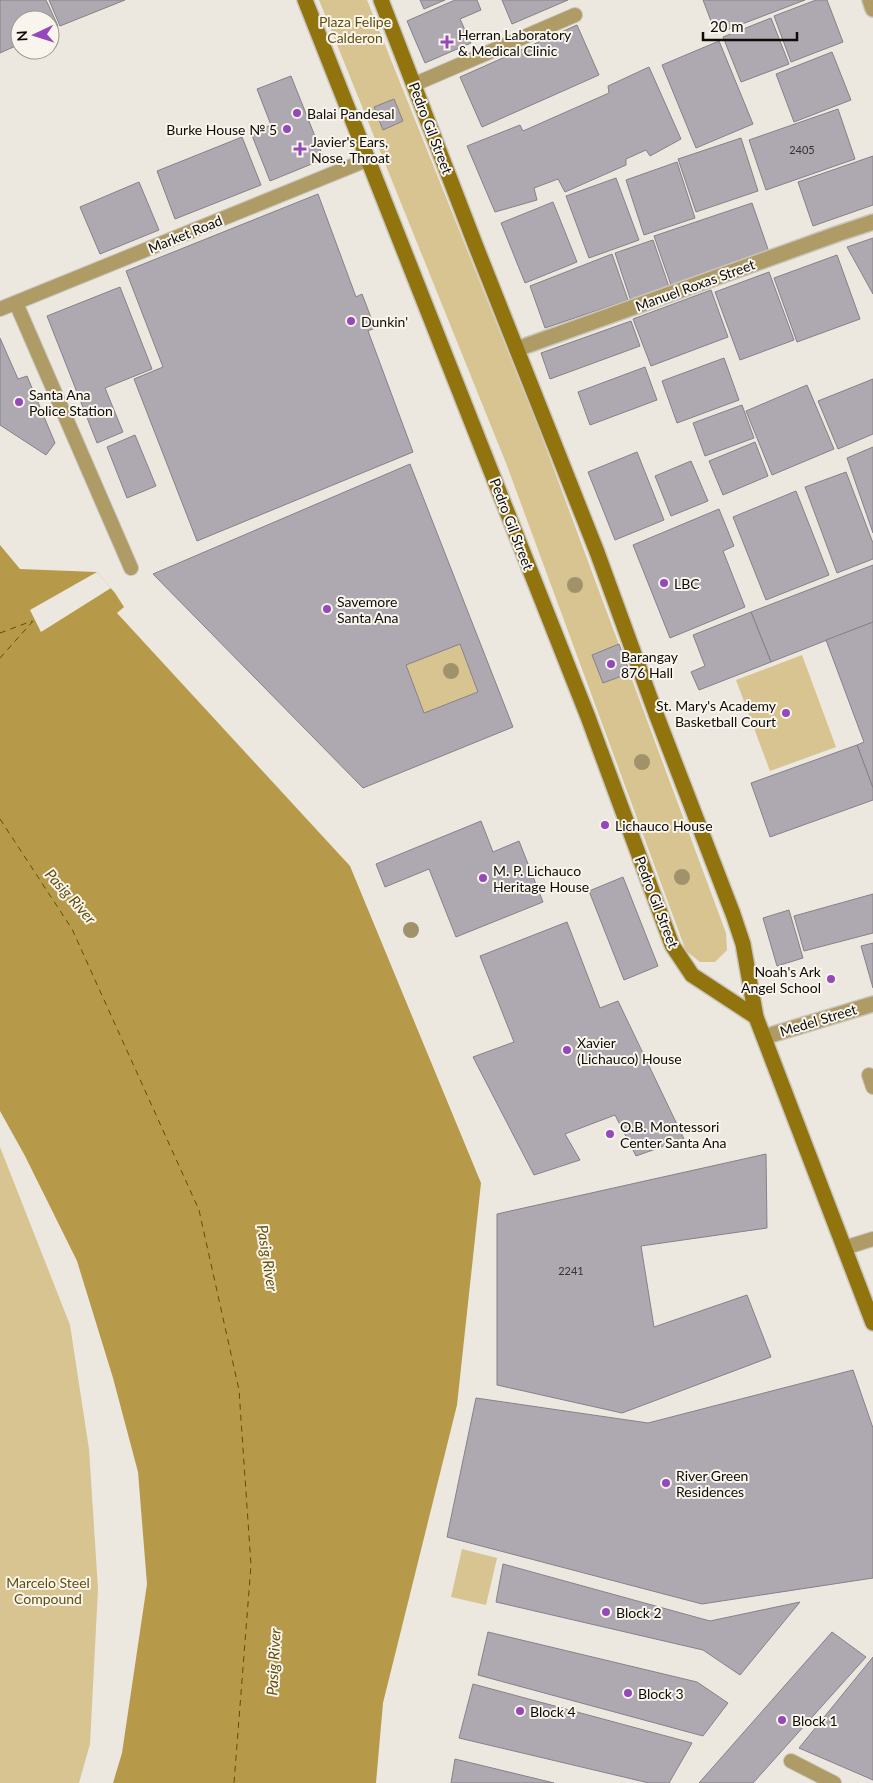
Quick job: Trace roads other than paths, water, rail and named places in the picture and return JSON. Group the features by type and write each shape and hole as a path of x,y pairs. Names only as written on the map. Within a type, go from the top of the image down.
{"main road":[{"name":"Pedro Gil Street","path":"305,0 588,718 672,945 692,975 756,1017"},
{"name":"Pedro Gil Street","path":"382,0 475,244 597,552 656,714 733,914 743,944 756,1017 873,1323"}],"street":[{"path":"870,0 873,9"},
{"name":"Manuel Roxas Street","path":"517,349 873,222"},
{"name":"Medel Street","path":"764,1037 873,1004"}],"lane":[{"path":"415,84 574,15"},
{"name":"Market Road","path":"0,309 369,160"},
{"path":"16,303 130,568"},
{"path":"844,1248 873,1238"},
{"path":"791,1761 834,1783"}],"water":[{"name":"Pasig River","path":"0,545 20,569 97,572 124,607 117,613 350,866 481,1183 457,1405 383,1703 376,1783 113,1783 122,1753 147,1584 138,1472 113,1378 77,1261 25,1156 0,1111"}],"place":[{"name":"Herran Laboratory & Medical Clinic","path":"447,42"},
{"name":"Balai Pandesal","path":"297,113"},
{"name":"Burke House № 5","path":"287,129"},
{"name":"Javier's Ears, Nose, Throat","path":"300,149"},
{"name":"Dunkin'","path":"351,321"},
{"name":"Santa Ana Police Station","path":"19,402"},
{"name":"LBC","path":"664,583"},
{"name":"Savemore Santa Ana","path":"327,609"},
{"name":"Barangay 876 Hall","path":"611,664"},
{"name":"St. Mary's Academy Basketball Court","path":"786,713"},
{"name":"Lichauco House","path":"605,825"},
{"name":"M. P. Lichauco Heritage House","path":"483,878"},
{"name":"Noah's Ark Angel School","path":"831,979"},
{"name":"Xavier (Lichauco) House","path":"567,1050"},
{"name":"O.B. Montessori Center Santa Ana","path":"610,1134"},
{"name":"River Green Residences","path":"666,1483"},
{"name":"Block 2","path":"606,1612"},
{"name":"Block 3","path":"628,1693"},
{"name":"Block 4","path":"520,1711"},
{"name":"Block 1","path":"782,1720"}],"park label":[{"name":"Plaza Felipe Calderon","path":"355,30"},
{"name":"Marcelo Steel Compound","path":"48,1590"}]}
